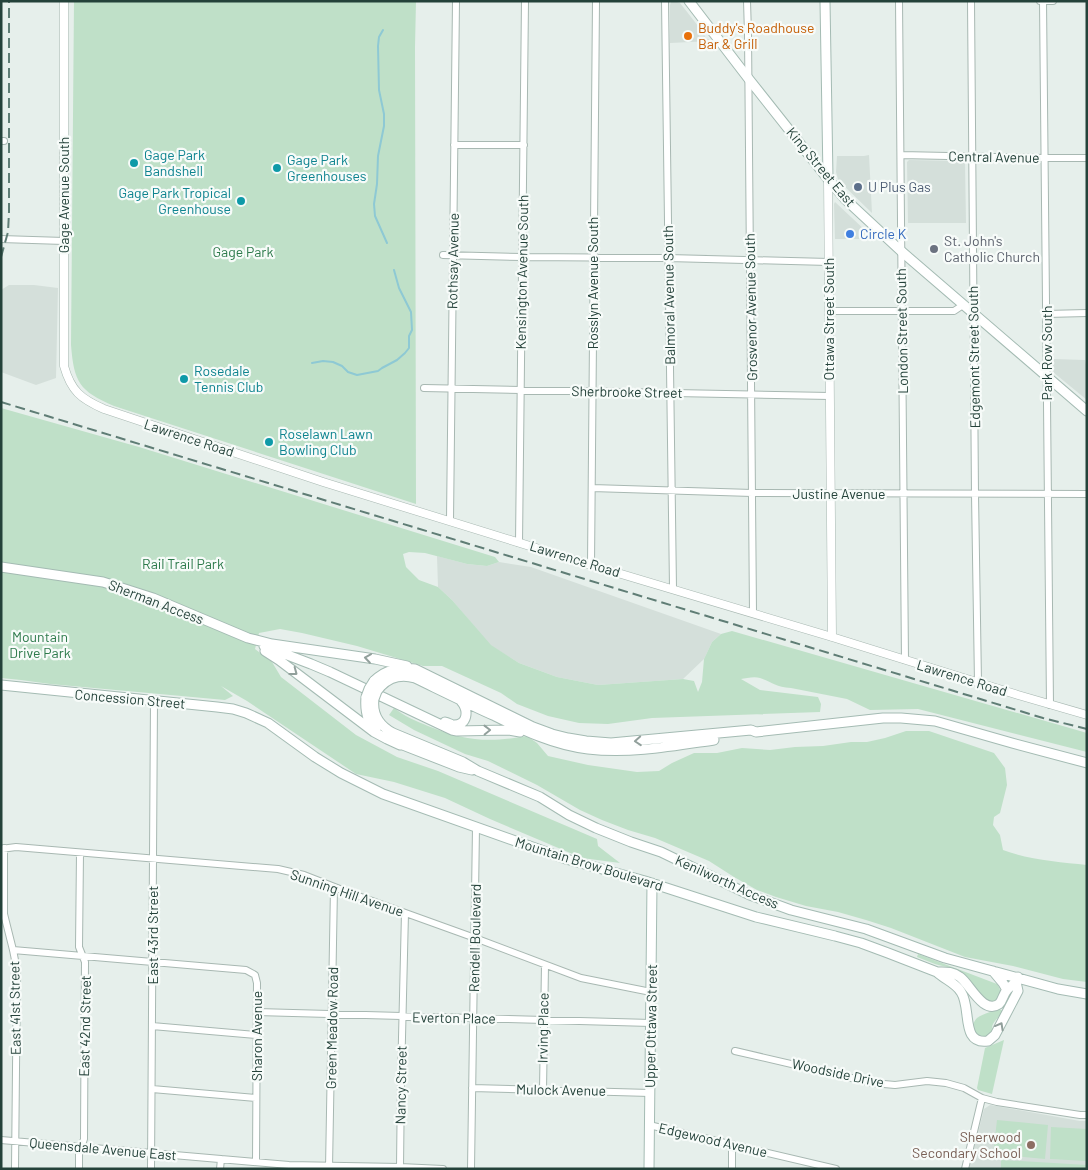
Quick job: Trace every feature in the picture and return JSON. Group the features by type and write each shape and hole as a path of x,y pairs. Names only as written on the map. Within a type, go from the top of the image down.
{"main road":[{"name":"King Street East","path":"689,1 845,199 901,251 1087,411"},
{"name":"Ottawa Street South","path":"825,1 828,178"},
{"name":"Sherman Access","path":"1,566 103,582 152,598 251,640"},
{"path":"251,640 402,664 533,726 568,738 612,742 751,730 756,732"},
{"path":"251,640 324,669 457,731 514,730 588,749 621,750 682,744 756,732 883,718 917,719 935,721 1012,744 1087,762"},
{"path":"251,640 374,732 400,745"},
{"path":"272,644 331,667 454,725 463,722 466,716 466,708 459,699"},
{"path":"370,698 377,691 378,683 386,672 395,668 415,669"},
{"path":"378,683 396,676 415,678 536,736"},
{"name":"Concession Street","path":"1,686 233,709 257,717"},
{"name":"Kenilworth Access","path":"370,698 366,710 372,726 379,733 400,745 459,767 478,770"},
{"name":"Kenilworth Access","path":"370,698 375,714 385,729 540,797 569,815 596,828 661,852 750,895 791,910 866,929 945,958 993,970 1017,980 1087,994"},
{"name":"Mountain Brow Boulevard","path":"257,717 341,773 383,794 566,860 652,884 756,917 861,943 937,972 948,972 959,976 981,1002 988,1006 994,1006 1001,1002 1007,990 1017,980"},
{"name":"Upper Ottawa Street","path":"649,1169 652,884"},
{"path":"993,970 1007,990"},
{"name":"Mountain Brow Boulevard","path":"937,972 961,992 965,1001 970,1033 973,1039 981,1042 988,1041 995,1035 1018,991 1017,980"}],"street":[{"name":"Gage Avenue South","path":"64,1 64,366 67,378 72,386"},
{"name":"Rothsay Avenue","path":"450,520 456,1"},
{"name":"Kensington Avenue South","path":"519,543 525,1"},
{"name":"Rosslyn Avenue South","path":"591,565 596,1"},
{"name":"Balmoral Avenue South","path":"665,1 673,588"},
{"name":"Grosvenor Avenue South","path":"747,1 753,613"},
{"name":"London Street South","path":"899,1 905,660"},
{"name":"Edgemont Street South","path":"971,1 978,682"},
{"path":"1042,1 1054,1"},
{"name":"Park Row South","path":"1042,1 1050,705"},
{"path":"454,145 524,145"},
{"name":"Central Avenue","path":"901,155 1087,158"},
{"name":"Ottawa Street South","path":"828,178 832,637"},
{"path":"1,239 64,241"},
{"path":"443,255 829,262"},
{"path":"829,311 954,311 963,305"},
{"path":"1046,314 1087,313"},
{"name":"Lawrence Road","path":"72,386 86,400 104,410 282,469 1050,705 1087,714"},
{"name":"Sherbrooke Street","path":"424,388 830,396"},
{"name":"Justine Avenue","path":"592,488 831,494 1087,494"},
{"name":"East 43rd Street","path":"151,1169 154,701"},
{"name":"Rendell Boulevard","path":"471,1169 476,827"},
{"name":"Sunning Hill Avenue","path":"3,848 16,847 278,869 304,875 581,978 651,992"},
{"name":"East 41st Street","path":"3,848 4,914 14,950 17,970 15,1169"},
{"name":"East 42nd Street","path":"79,1169 79,1153 84,1138 85,962 79,948 80,853"},
{"name":"Green Meadow Road","path":"329,1167 334,887"},
{"name":"Nancy Street","path":"400,1167 405,913"},
{"name":"Sharon Avenue","path":"14,950 246,970 254,975 257,983 256,1162"},
{"name":"Irving Place","path":"543,1090 544,965"},
{"name":"Everton Place","path":"256,1012 651,1023"},
{"path":"152,1026 256,1035"},
{"name":"Woodside Drive","path":"734,1050 873,1083 895,1085 927,1081 946,1083 964,1088 982,1098 997,1102 1087,1115"},
{"name":"Mulock Avenue","path":"472,1088 650,1093"},
{"path":"152,1089 256,1098"},
{"path":"965,1169 982,1098"},
{"name":"Edgewood Avenue","path":"649,1125 732,1144 808,1166 836,1169"},
{"name":"Queensdale Avenue East","path":"1,1140 289,1165 444,1169"},
{"path":"732,1144 732,1169"},
{"path":"220,1159 220,1169"}],"shaded area":[{"path":"674,1 680,3 706,38 712,41 670,43 670,5"},
{"path":"869,155 872,213 840,182 836,172 837,156"},
{"path":"909,160 965,162 966,223 908,223 907,162"},
{"path":"835,202 867,232 867,239 835,239"},
{"path":"9,285 34,285 58,288 56,378 36,385 1,372 1,290"},
{"path":"1053,359 1085,360 1087,369 1087,400 1053,372"},
{"path":"437,556 467,564 487,566 499,562 531,567 721,634 712,642 704,659 683,679 598,685 557,677 519,663 490,645 452,600 438,587"},
{"name":"Sherwood Secondary School","path":"990,1105 1087,1121 1087,1169 969,1169 984,1109"}],"green space":[{"name":"Gage Park","path":"74,1 416,1 416,504 114,406 102,401 80,384 74,368 71,345"},
{"name":"Rail Trail Park","path":"1,408 139,447 495,557 499,562 487,566 467,564 425,553 409,552 403,554 406,567 419,580 438,587 452,600 491,645 519,663 557,677 598,685 683,679 694,681 698,692 702,682 704,659 712,642 721,634 732,631 1087,733 1087,752 918,709 870,710 847,699 781,687 756,677 741,679 760,690 818,697 821,704 820,712 652,718 608,724 579,723 548,716 517,704 501,693 442,666 423,666 357,646 280,629 259,633 255,649 272,662 281,677 356,735 397,757 438,771 597,839 598,846 620,863 582,858 445,798 394,782 356,774 247,701 221,686 233,696 225,700 1,678"},
{"path":"394,708 415,720 441,731 465,738 488,740 527,736 537,743 548,756 588,765 637,772 659,771 694,753 717,753 742,748 770,750 867,742 906,731 929,731 994,753 1005,768 1007,785 1000,813 994,817 993,825 1000,835 1003,850 1055,862 1087,865 1087,982 1063,979 1013,966 965,957 891,928 838,912 806,906 757,890 709,861 655,838 602,820 488,761 465,754 414,730 389,715"},
{"path":"918,954 997,984 1000,991 998,999 995,1001 988,1000 961,972 917,957"},
{"path":"999,1009 1003,1011 993,1024 990,1034 985,1037 978,1036 973,1026 977,1018"},
{"path":"1004,1040 992,1094 978,1090 985,1048"},
{"path":"997,1120 1048,1125 1045,1159 993,1154"},
{"path":"1051,1127 1087,1129 1087,1161 1050,1159"},
{"path":"1001,1160 1087,1165 1087,1169 1001,1169"}],"waterway":[{"path":"383,30 379,37 378,46 379,90 384,114 384,126 378,156 374,204 375,216 387,243"},
{"path":"312,363 333,362 342,366 348,372 357,375 378,371 405,353 409,348 409,336 412,330 411,312 399,288 394,270"}],"railway":[{"path":"1,257 8,232 9,212 9,1"},
{"path":"1,402 1043,718 1087,729"}],"place":[{"name":"Buddy's Roadhouse Bar & Grill","path":"688,36"},
{"name":"Gage Park Bandshell","path":"134,163"},
{"name":"Gage Park Greenhouses","path":"277,168"},
{"name":"U Plus Gas","path":"858,187"},
{"name":"Gage Park Tropical Greenhouse","path":"241,201"},
{"name":"Circle K","path":"850,234"},
{"name":"St. John's Catholic Church","path":"934,249"},
{"name":"Rosedale Tennis Club","path":"184,379"},
{"name":"Roselawn Lawn Bowling Club","path":"269,442"},
{"name":"Sherwood Secondary School","path":"1031,1145"}],"park label":[{"name":"Mountain Drive Park","path":"40,646"}]}
